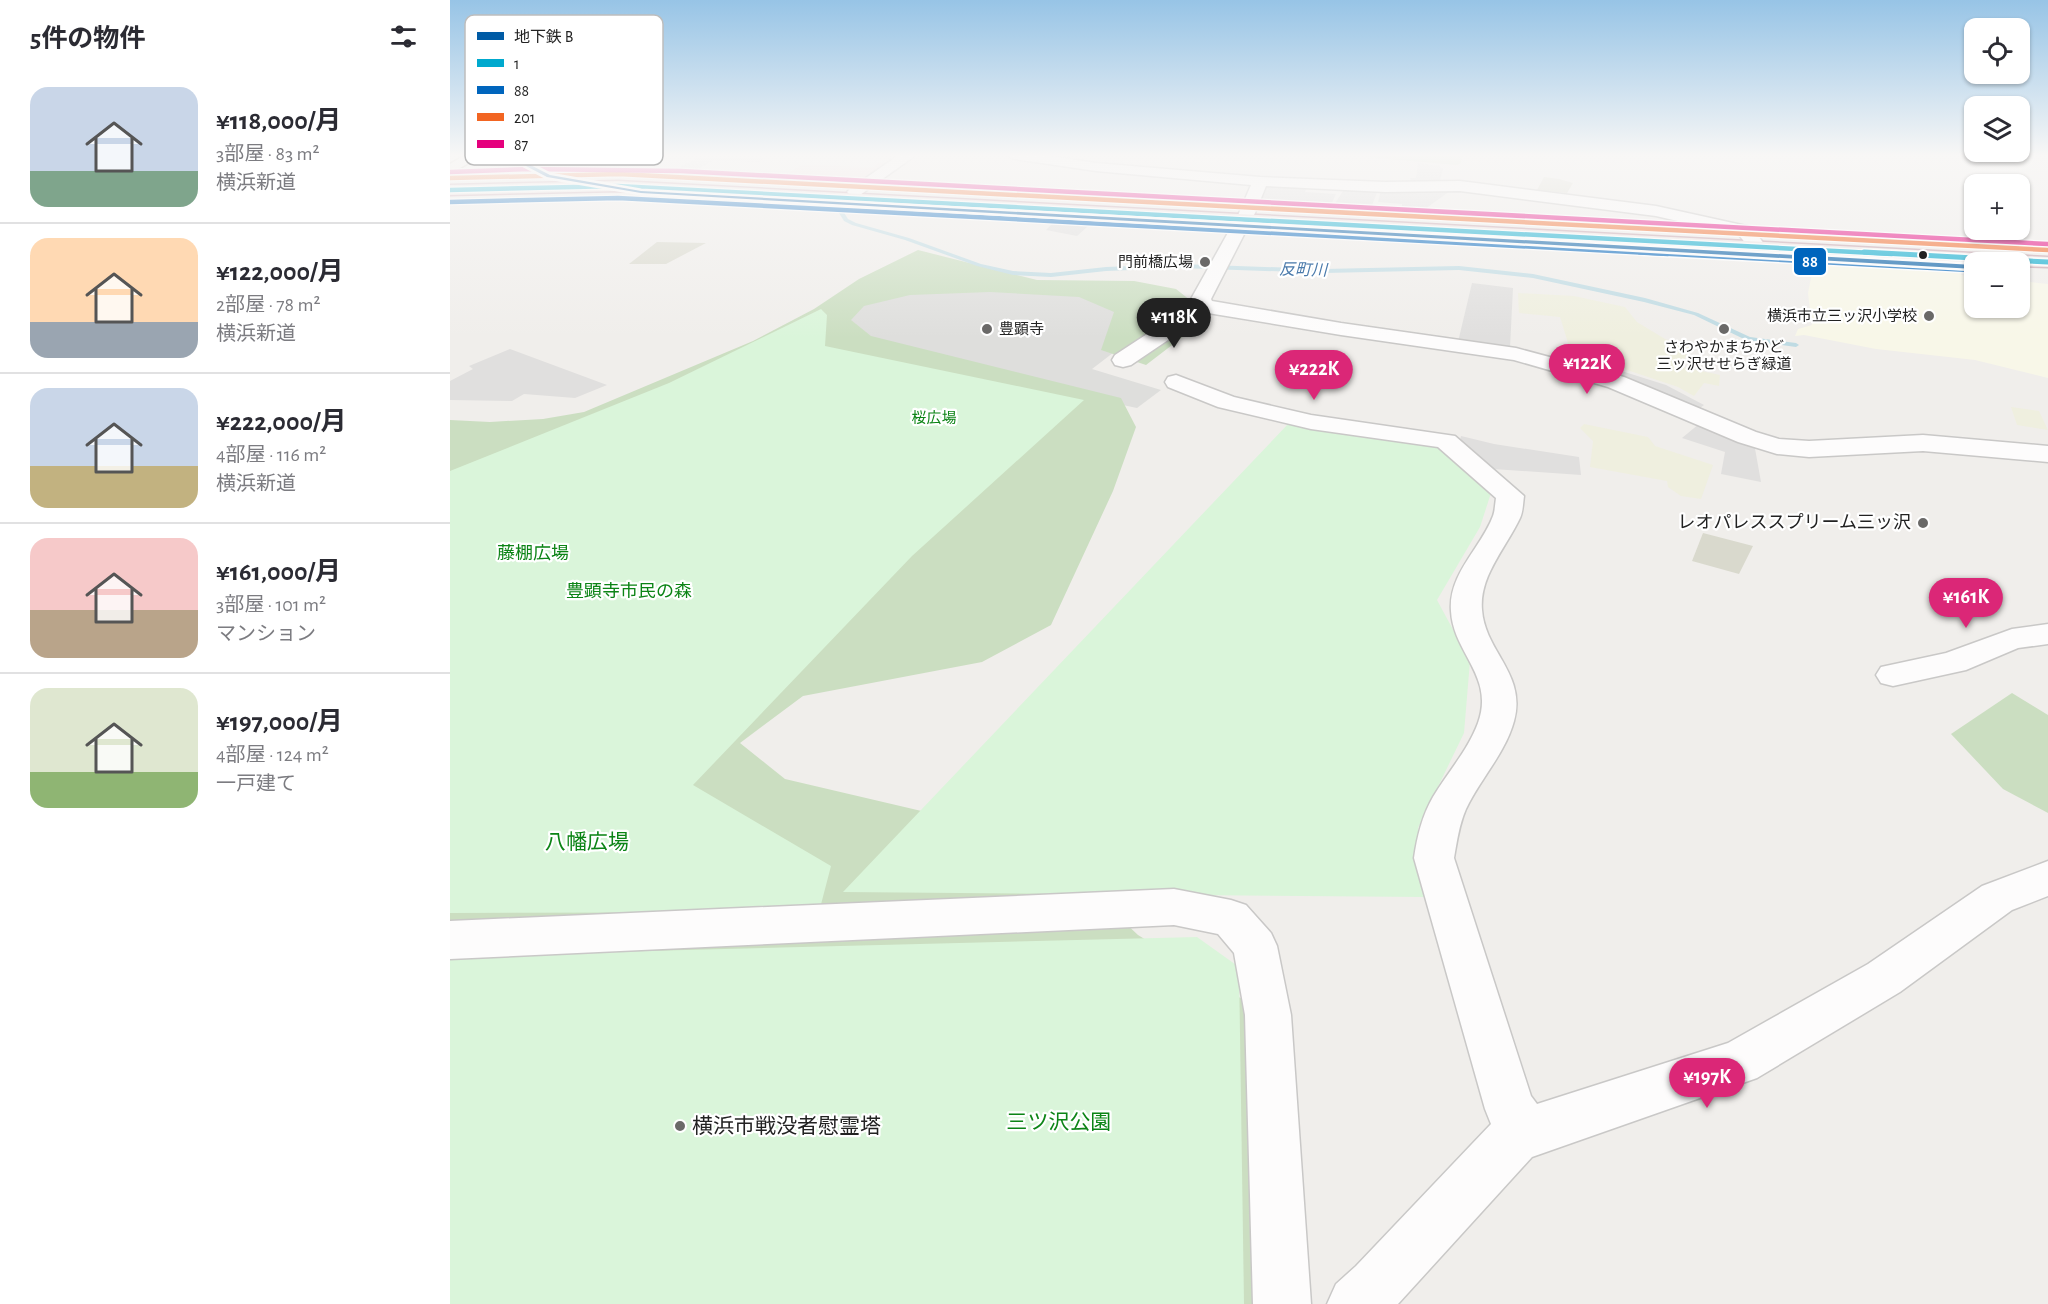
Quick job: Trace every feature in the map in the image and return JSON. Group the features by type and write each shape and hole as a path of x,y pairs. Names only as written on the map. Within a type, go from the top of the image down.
{"highway":[{"path":"1261,216 1755,243 2048,262"},
{"path":"1755,243 2048,256"}],"street":[{"path":"1204,306 1201,299 1245,216"},
{"path":"1678,216 1745,231 1755,243"},
{"path":"1123,360 1204,306 1527,356 1616,382 1747,437 1777,446 1809,448 1923,443 2048,454"},
{"path":"1176,382 1226,402 1311,422 1446,441 1510,496 1507,516 1471,580 1466,609 1469,625 1499,687 1500,705 1496,723 1483,751 1448,806 1438,834 1434,858 1510,1110 1527,1133"},
{"path":"1893,675 1954,662 2013,639 2048,634"},
{"path":"1356,1304 1376,1286 1515,1137 1740,1062 1884,978 1997,898 2048,878"},
{"path":"450,940 1174,907 1231,918 1255,946 1268,1016 1282,1304"}],"shaded area":[{"path":"1060,216 1097,218 1077,236 1046,230"},
{"path":"657,242 706,243 666,264 629,264"},
{"name":"豊顕寺","path":"919,254 1026,282 1178,303 1092,369 1161,390 1137,408 830,344 831,314"},
{"name":"横浜市立三ッ沢小学校","path":"1821,256 1959,265 1961,275 1964,275 1964,318 2030,318 2030,282 2048,284 2048,378 1975,360 1876,349 1804,335 1795,336 1798,329 1812,325 1808,293 1815,258"},
{"path":"1472,283 1513,288 1510,347 1458,342"},
{"path":"510,349 607,385 575,398 524,394 512,401 450,400 450,381 473,369 469,366"},
{"path":"1612,368 1666,385 1704,405 1697,410 1607,373"},
{"path":"1699,424 1754,443 1761,482 1721,474 1725,452 1682,438"},
{"path":"1461,436 1494,444 1579,457 1581,475 1493,469 1459,444"},
{"path":"1703,533 1753,546 1739,574 1692,561"}],"green space":[{"path":"918,250 1037,280 1134,281 1176,289 1210,316 1146,365 1101,350 1114,312 1079,297 990,292 910,295 864,306 851,320 871,336 1121,398 1136,427 1113,491 1051,625 982,662 803,696 740,743 785,779 930,813 1040,843 1138,935 1268,1015 1278,1304 450,1304 450,420 490,422 543,419 584,412 753,341 814,309 859,279"},
{"path":"1518,293 1574,296 1625,307 1637,322 1665,339 1689,347 1682,367 1720,375 1719,386 1704,383 1694,396 1678,387 1603,362 1604,350 1569,346 1560,317 1519,313"},
{"name":"豊顕寺市民の森","path":"821,309 827,315 825,346 1084,400 912,556 693,785 831,866 819,912 450,913 450,471 669,383"},
{"path":"2011,407 2039,411 2048,430 2017,425"},
{"path":"1289,423 1359,437 1439,447 1491,493 1480,527 1437,600 1470,661 1464,733 1418,828 1425,897 843,892"},
{"path":"1584,424 1648,437 1655,446 1713,465 1701,499 1681,496 1668,487 1667,481 1590,467 1593,441 1580,428"},
{"path":"2012,693 2048,715 2048,813 2003,789 1951,734"},
{"name":"三ツ沢公園","path":"1197,937 1239,967 1244,1304 450,1304 450,956"}],"waterway":[{"name":"反町川","path":"843,216 854,224 907,239 979,265 1013,273 1051,275 1106,269 1181,266 1324,271 1459,268 1533,276 1645,300 1696,314 1748,339 1796,345"}],"metro line":[{"name":"B","path":"1065,216 1964,266"}],"transit line":[{"name":"88","path":"954,216 1964,269"},
{"name":"1","path":"1180,216 2048,262"},
{"name":"201","path":"1406,216 2048,250"},
{"name":"87","path":"1521,216 2048,244"}],"place":[{"name":"門前橋広場","path":"1205,262"},
{"name":"横浜市立三ッ沢小学校","path":"1929,316"},
{"name":"豊顕寺","path":"987,329"},
{"name":"さわやかまちかど 三ッ沢せせらぎ緑道","path":"1724,329"},
{"name":"レオパレススプリーム三ッ沢","path":"1923,523"},
{"name":"横浜市戦没者慰霊塔","path":"680,1126"}],"park label":[{"name":"桜広場","path":"934,418"},
{"name":"藤棚広場","path":"533,554"},
{"name":"八幡広場","path":"587,842"}]}
